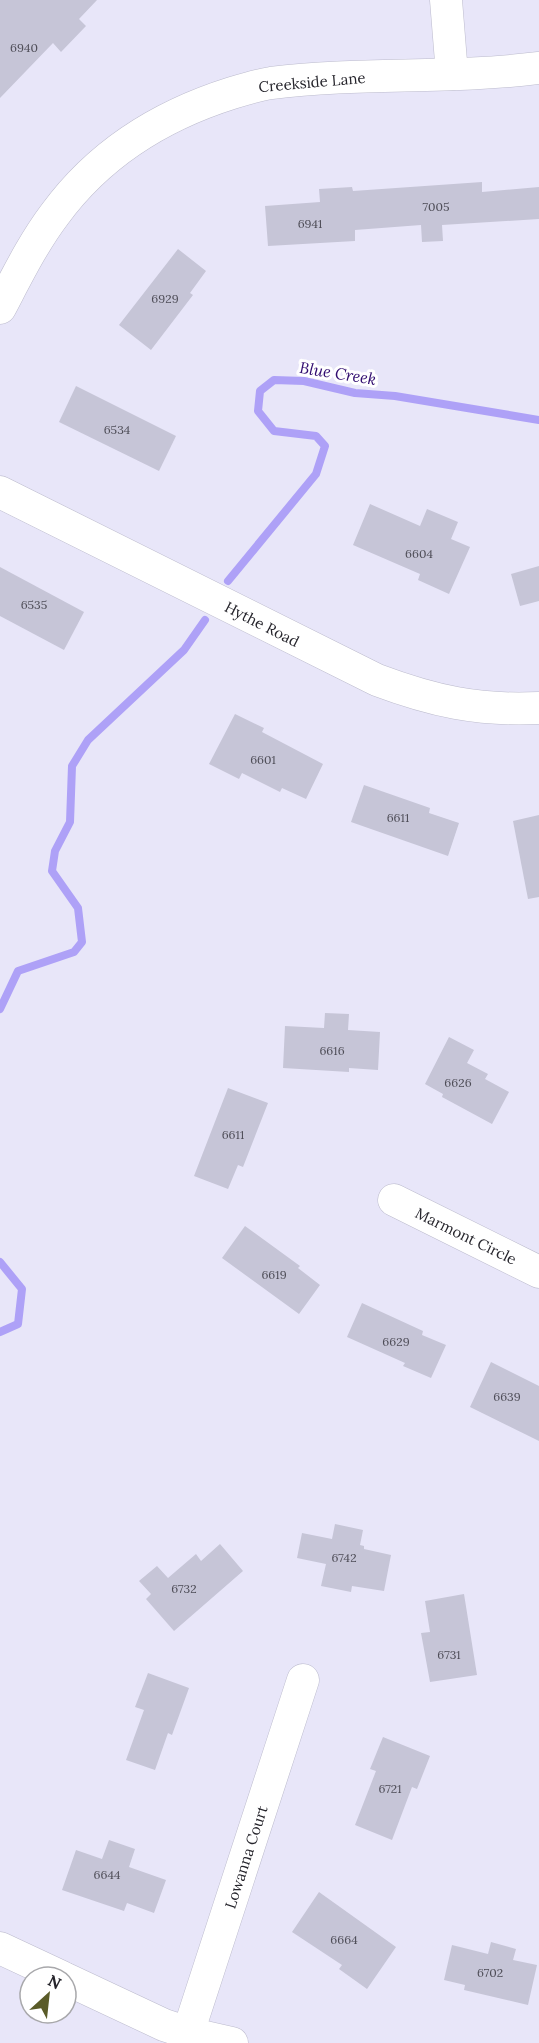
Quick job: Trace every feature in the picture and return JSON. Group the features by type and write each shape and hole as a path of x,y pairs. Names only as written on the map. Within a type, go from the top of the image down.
{"street":[{"path":"446,0 452,74"},
{"name":"Creekside Lane","path":"0,308 40,235 73,192 123,146 180,112 218,96 271,83 539,68"},
{"name":"Hythe Road","path":"0,492 377,680 409,692 466,706 514,710 539,708"},
{"name":"Marmont Circle","path":"394,1200 539,1272"},
{"name":"Lowanna Court","path":"188,2033 303,1680"},
{"path":"0,1948 36,1965"},
{"path":"78,1985 164,2025 232,2043"}],"building":[{"path":"0,0 97,0 79,19 86,26 61,52 53,43 0,98"},
{"path":"482,182 482,192 539,187 539,219 442,225 443,241 422,242 421,225 355,230 355,241 268,246 265,206 320,202 319,189 352,187 353,191"},
{"path":"178,249 206,271 190,293 193,295 151,350 119,325"},
{"path":"76,386 176,436 159,471 59,422"},
{"path":"370,504 420,526 427,509 458,522 451,539 470,547 449,594 418,580 420,574 353,545"},
{"path":"539,566 539,601 520,606 511,574"},
{"path":"0,567 84,612 64,650 0,616"},
{"path":"235,714 264,728 262,732 323,764 306,799 282,788 280,792 242,773 239,779 209,764"},
{"path":"364,785 430,808 429,813 459,823 448,856 351,822"},
{"path":"539,815 539,897 528,899 513,821"},
{"path":"325,1013 349,1014 348,1030 380,1032 378,1070 349,1068 349,1072 283,1068 285,1026 324,1028"},
{"path":"449,1037 474,1050 467,1063 488,1074 485,1079 509,1092 492,1124 442,1097 443,1094 425,1084"},
{"path":"228,1088 268,1103 243,1167 238,1165 228,1189 194,1176"},
{"path":"245,1226 300,1266 298,1268 320,1285 299,1314 222,1258"},
{"path":"362,1303 423,1331 422,1335 446,1345 431,1378 403,1366 405,1363 347,1337"},
{"path":"491,1362 539,1386 539,1441 470,1407"},
{"path":"335,1524 363,1530 360,1545 364,1546 364,1549 391,1555 384,1591 352,1586 351,1592 321,1586 326,1564 297,1558 302,1533 332,1539"},
{"path":"220,1544 243,1571 174,1631 146,1599 151,1594 139,1581 157,1566 168,1578 196,1554 201,1561"},
{"path":"464,1594 477,1675 430,1682 421,1633 430,1632 425,1601"},
{"path":"148,1673 189,1688 172,1735 168,1733 155,1770 126,1760 144,1710 135,1707"},
{"path":"383,1737 430,1756 417,1789 412,1787 392,1840 355,1825 376,1771 370,1769"},
{"path":"109,1840 135,1849 129,1867 166,1880 154,1913 127,1903 124,1911 62,1890 76,1850 102,1859"},
{"path":"319,1892 396,1947 367,1989 339,1969 342,1965 292,1932"},
{"path":"491,1942 516,1949 513,1960 537,1965 528,2005 464,1990 465,1985 444,1980 452,1945 488,1954"}],"waterway":[{"name":"Blue Creek","path":"228,581 316,474 325,446 316,436 274,431 258,411 260,391 274,380 304,381 355,393 395,396 539,420"},
{"name":"Blue Creek","path":"0,1009 18,971 74,952 82,942 78,908 52,871 55,851 70,822 72,766 88,740 184,650 205,620"},
{"name":"Blue Creek","path":"0,1262 22,1289 18,1324 0,1332"}]}
